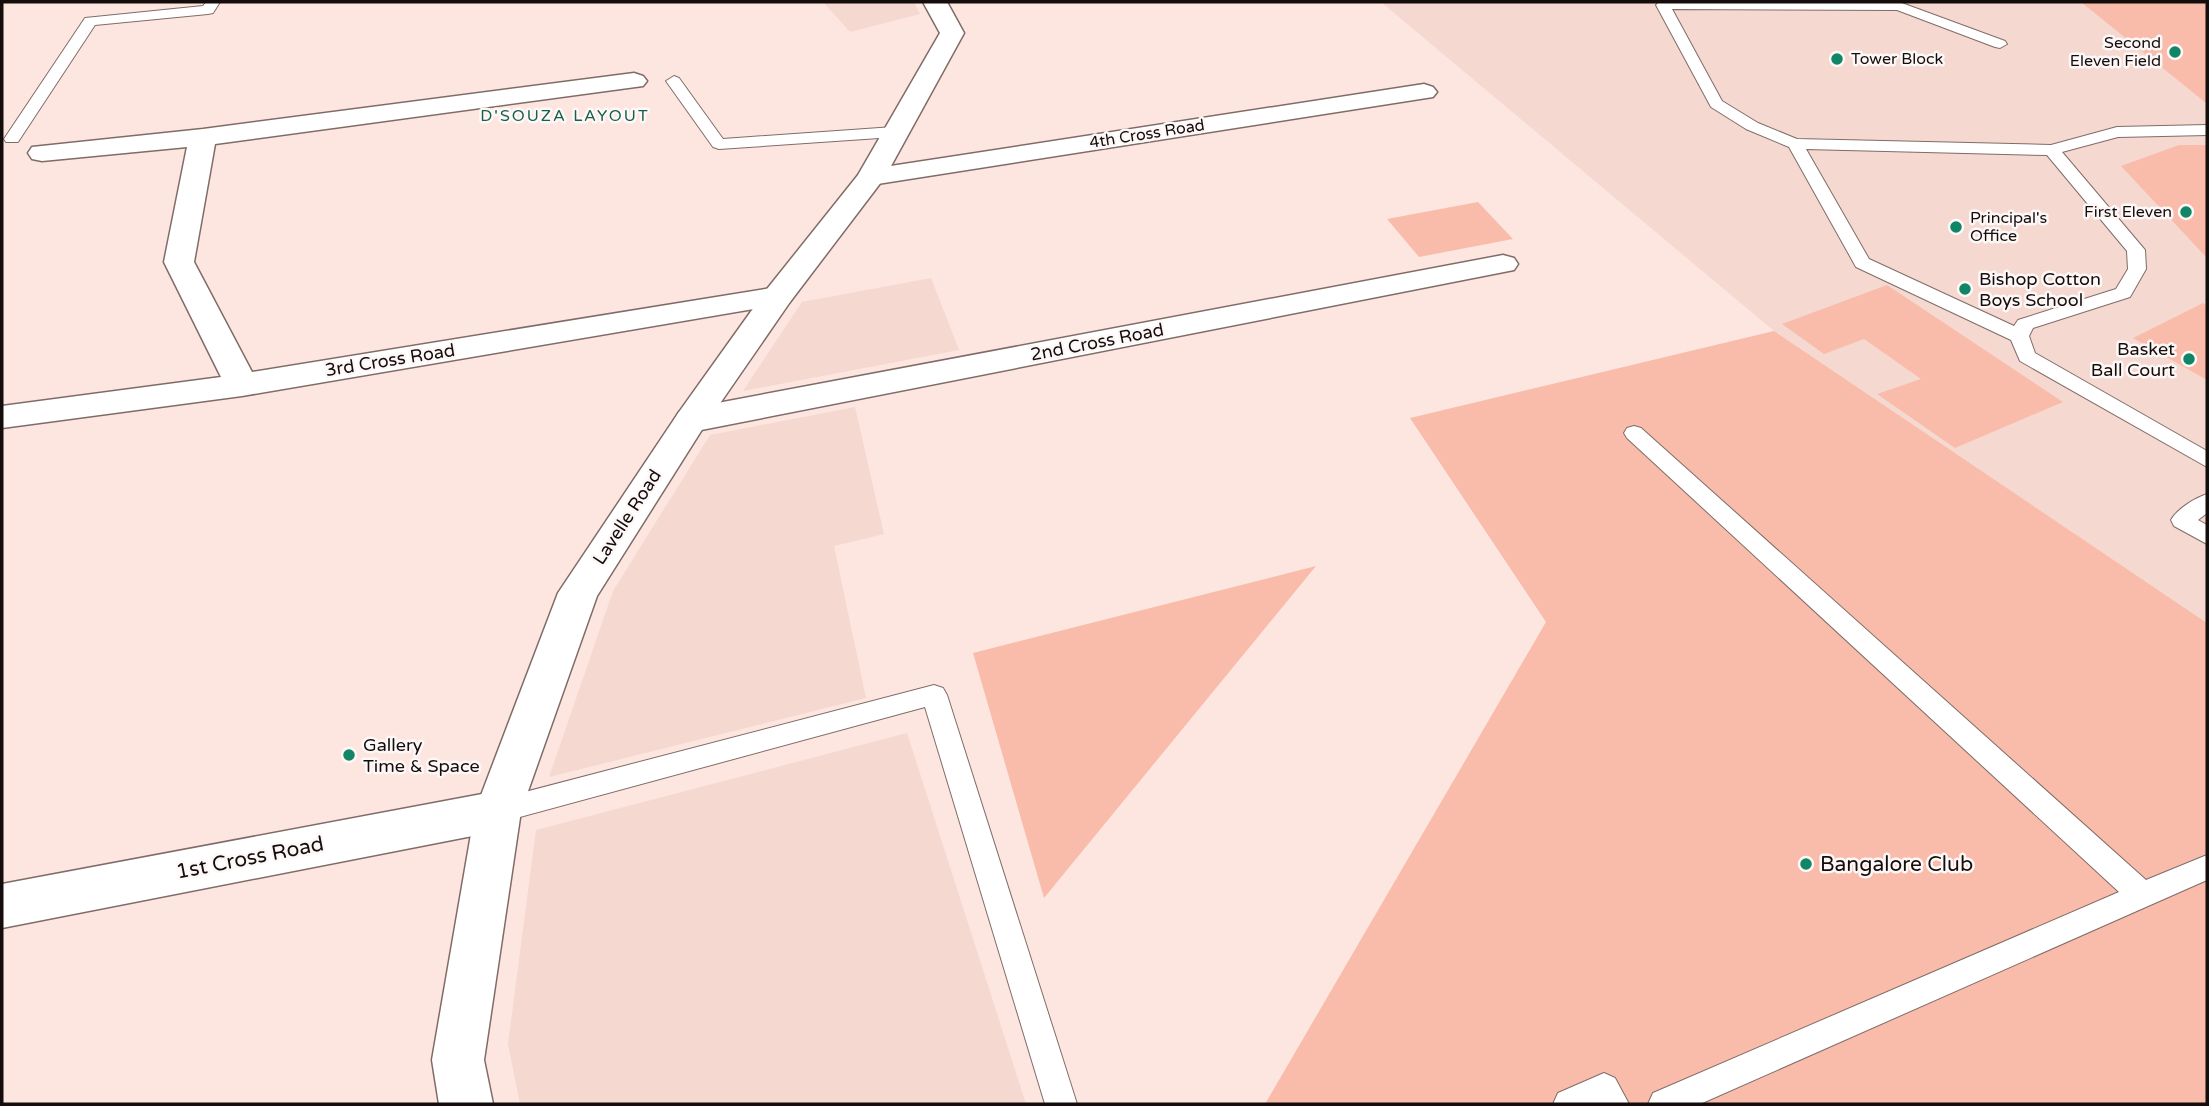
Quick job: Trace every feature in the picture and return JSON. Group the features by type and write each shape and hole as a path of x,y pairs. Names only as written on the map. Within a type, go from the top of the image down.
{"street":[{"name":"Lavelle Road","path":"466,1104 458,1060 498,811 578,593 691,419 778,296 871,177 952,33 935,2"},
{"path":"42,153 203,137 634,81"},
{"name":"4th Cross Road","path":"871,177 1424,92"},
{"path":"203,137 179,262 242,384"},
{"name":"2nd Cross Road","path":"691,419 1503,264"},
{"name":"3rd Cross Road","path":"2,416 242,384 778,296"},
{"name":"1st Cross Road","path":"2,906 498,811"}],"lane":[{"path":"12,139 90,21 208,10 213,2"},
{"path":"2000,44 1899,6 1663,5 1716,104 1752,126 1795,144 2052,150 2117,132 2207,130"},
{"path":"674,81 719,144 894,132"},
{"path":"1795,144 1862,264 2019,336 2027,357 2207,460"},
{"path":"2019,336 2025,324 2123,293 2137,269 2136,250 2052,150"},
{"path":"1634,433 2142,895"},
{"path":"2207,502 2182,520 2207,536"},
{"path":"498,811 934,695 1061,1104"},
{"path":"1664,1104 2207,867"},
{"path":"1569,1104 1604,1089 1613,1104"}],"shaded area":[{"path":"823,2 914,2 920,14 850,32"},
{"name":"Bishop Cotton Boys School","path":"1381,2 2207,2 2207,623 1774,331"},
{"name":"Second Eleven Field","path":"2081,2 2207,2 2207,103 2206,103"},
{"name":"First Eleven","path":"2179,145 2207,145 2207,258 2121,166"},
{"path":"1478,202 1513,239 1419,257 1387,219"},
{"path":"931,278 959,350 743,391 802,302"},
{"path":"1887,285 2063,402 1955,448 1877,394 1921,379 1864,339 1824,354 1782,324"},
{"name":"Basket Ball Court","path":"2203,303 2207,306 2207,380 2133,338"},
{"name":"Bangalore Club","path":"1774,331 2207,623 2207,1104 1265,1104 1546,622 1410,418"},
{"path":"855,407 884,534 834,546 866,698 549,777 613,591 710,435"},
{"path":"1316,566 1044,898 973,653"},
{"path":"907,733 1026,1104 520,1104 508,1044 536,830"}],"place":[{"name":"Second Eleven Field","path":"2175,52"},
{"name":"Tower Block","path":"1837,59"},
{"name":"First Eleven","path":"2186,212"},
{"name":"Principal's Office","path":"1956,227"},
{"name":"Bishop Cotton Boys School","path":"1965,289"},
{"name":"Basket Ball Court","path":"2189,359"},
{"name":"Gallery Time & Space","path":"349,755"},
{"name":"Bangalore Club","path":"1806,864"}],"district":[{"name":"D'SOUZA LAYOUT","path":"565,116"}]}
